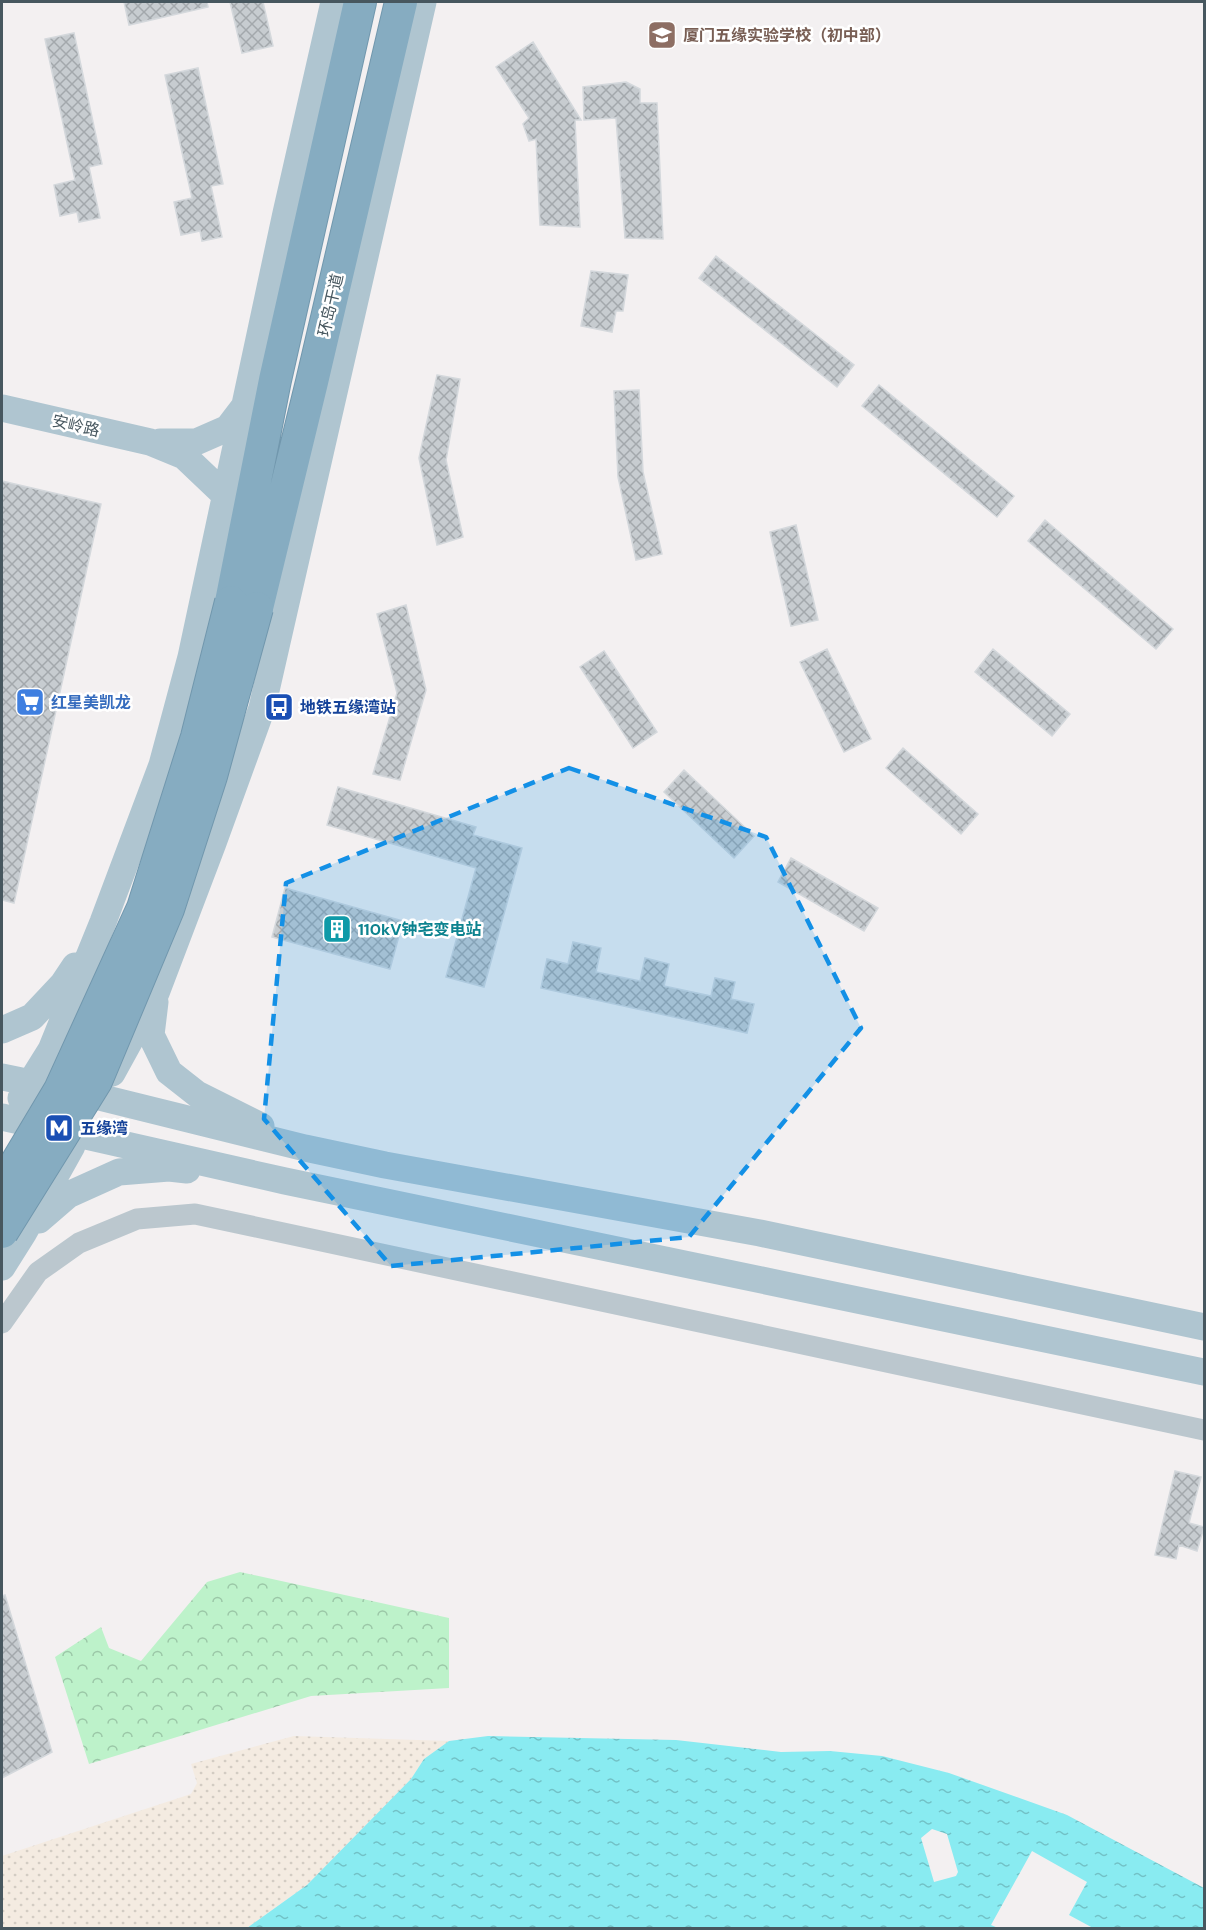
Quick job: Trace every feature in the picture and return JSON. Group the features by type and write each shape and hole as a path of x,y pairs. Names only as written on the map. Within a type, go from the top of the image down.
{"highway":[{"path":"13,1232 96,1081 168,909 211,776 244,605 275,380 360,2"},
{"name":"环岛干道","path":"244,605 312,381 401,2"},
{"path":"2,1187 60,1090 142,908 244,605"}],"main road":[{"path":"334,2 191,657 162,765 103,922 51,1050 4,1123 79,1134 285,1181 1204,1372"},
{"path":"2,1267 13,1232 79,1134 156,993 262,708 423,2"},
{"path":"150,442 196,442 228,428 244,407"},
{"name":"安岭路","path":"2,408 150,442"},
{"path":"150,442 184,456 225,495"},
{"path":"2,1030 32,1017 63,984 103,922"},
{"path":"156,993 151,1035 169,1072 197,1094 305,1148"},
{"path":"2,1077 99,1097 305,1148 760,1233 1204,1327"},
{"path":"13,1232 68,1195 119,1172 169,1168 285,1181"}],"street":[{"path":"2,1323 38,1272 79,1243 137,1218 195,1214 1204,1430"}],"highlighted area":[{"path":"569,768 766,837 861,1028 689,1237 391,1266 264,1119 286,883"}],"sand":[{"path":"294,1736 449,1741 424,1759 411,1779 307,1885 247,1928 2,1928 2,1856 191,1794 197,1783 191,1764"}],"green space":[{"path":"240,1572 449,1618 449,1688 311,1696 89,1764 55,1657 101,1627 109,1648 141,1661 207,1582"}],"water":[{"path":"488,1736 676,1740 781,1752 830,1751 882,1756 949,1773 1067,1815 1204,1888 1204,1928 247,1928 307,1885 411,1779 424,1759 449,1741"}],"pier":[{"path":"932,1829 947,1834 958,1872 956,1876 934,1882 921,1838"},
{"path":"1032,1851 1087,1882 1069,1915 1093,1928 998,1928 991,1925"}],"building":[{"path":"124,2 207,2 208,7 129,25"},
{"path":"230,2 263,2 273,46 242,53"},
{"path":"74,33 102,164 89,167 100,218 79,222 77,212 60,216 54,185 75,180 45,39"},
{"path":"533,42 581,120 575,120 580,227 540,225 536,139 529,141 523,124 529,118 496,67"},
{"path":"198,68 223,184 211,186 222,237 202,241 200,231 181,235 174,202 192,198 165,75"},
{"path":"626,82 640,89 640,103 657,103 663,239 625,238 616,118 584,120 583,87"},
{"path":"716,256 854,365 837,387 699,278"},
{"path":"591,271 628,275 623,311 616,311 612,332 581,326"},
{"path":"437,375 460,379 446,460 463,537 437,545 419,458"},
{"path":"879,385 1014,496 997,517 862,406"},
{"path":"639,390 643,472 662,554 636,560 618,477 614,391"},
{"name":"红星美凯龙","path":"2,481 101,504 14,903 2,900"},
{"path":"1045,520 1173,629 1156,649 1028,541"},
{"path":"796,525 818,620 791,626 770,532"},
{"path":"406,605 426,690 400,780 373,774 397,693 377,614"},
{"path":"827,649 871,739 844,752 800,662"},
{"path":"993,649 1070,714 1052,736 975,672"},
{"path":"604,651 657,732 633,748 580,667"},
{"path":"903,748 978,814 961,834 886,768"},
{"path":"684,770 754,836 734,858 664,792"},
{"path":"338,787 476,827 473,835 522,848 484,987 446,977 476,868 327,825"},
{"path":"791,858 878,908 864,931 778,882"},
{"name":"110kV钟宅变电站","path":"285,888 403,921 390,969 272,937"},
{"path":"573,942 601,948 596,972 640,981 645,958 669,964 664,986 711,996 715,978 735,982 731,999 754,1004 747,1033 541,988 547,959 568,964"},
{"path":"1175,1471 1201,1477 1189,1523 1204,1527 1197,1551 1179,1545 1176,1559 1155,1555"},
{"path":"5,1595 52,1752 2,1778 2,1596"}],"place":[{"name":"厦门五缘实验学校（初中部）","path":"662,35"},
{"name":"红星美凯龙","path":"30,702"},
{"name":"地铁五缘湾站","path":"279,707"},
{"name":"110kV钟宅变电站","path":"337,929"},
{"name":"五缘湾","path":"59,1128"}]}
